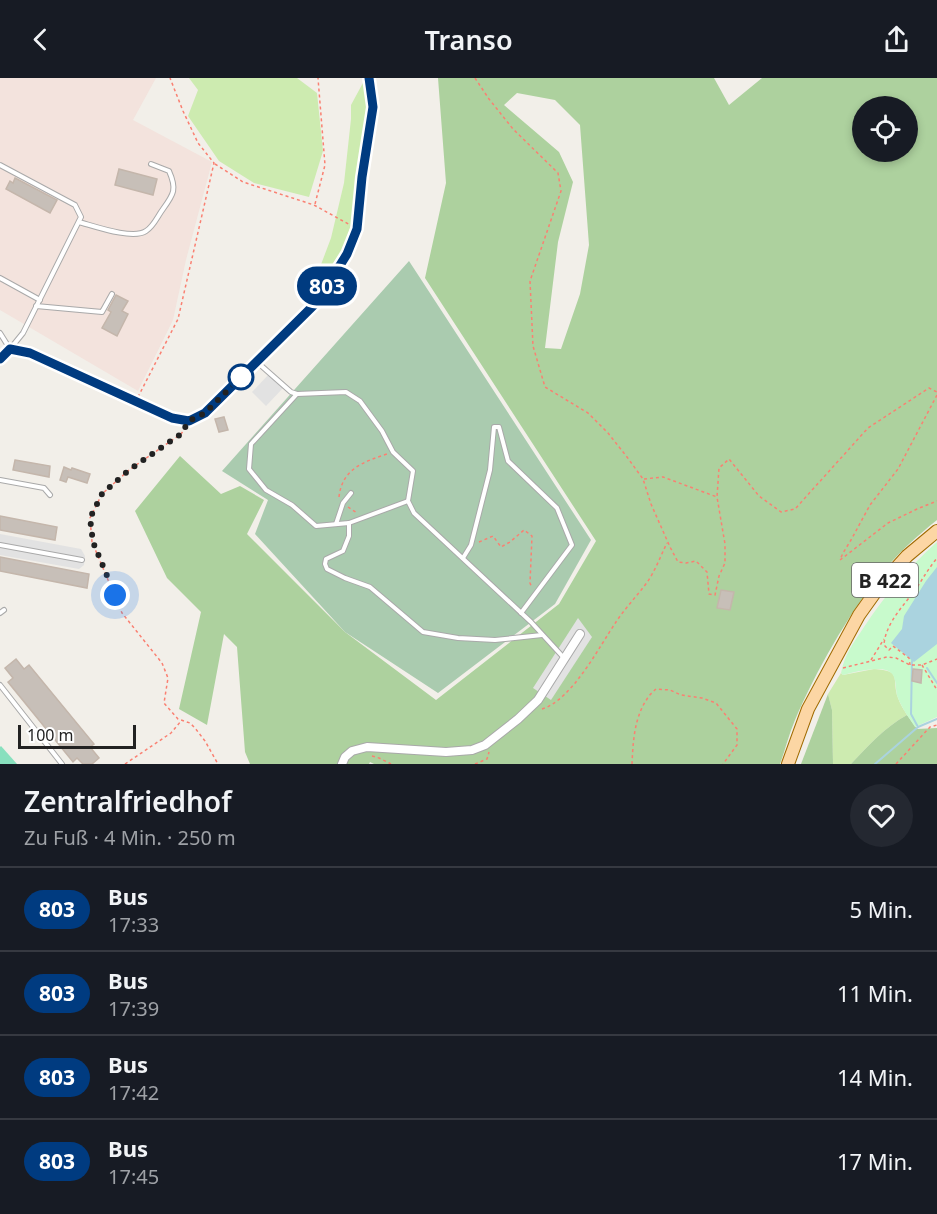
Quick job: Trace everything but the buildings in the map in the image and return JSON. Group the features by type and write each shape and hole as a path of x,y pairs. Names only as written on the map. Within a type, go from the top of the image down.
{"main road":[{"name":"B 422","path":"788,764 808,709 859,615 879,587 907,556 937,531"}],"street":[{"path":"342,764 345,757 352,751 367,747 446,752 472,750 485,745 538,700 580,634"}],"lane":[{"path":"0,333 10,349 30,353 172,418 189,421 205,413 317,302 347,254 357,229 362,177 373,107 369,78"},
{"path":"79,222 132,235 145,233 154,225 171,198 174,183 169,171 151,164"},
{"path":"0,174 2,166 75,205 81,217 23,333 0,359"},
{"path":"0,278 40,300"},
{"path":"36,306 102,312 112,294"},
{"path":"257,362 291,392 297,394 346,392 360,401 382,431 393,452 413,471 408,501 414,513 531,622 564,659"},
{"path":"297,394 251,444 249,469 266,490 292,506 316,526 349,524 408,501"},
{"path":"463,558 471,545 490,470 494,427 499,427 508,461 557,508 572,545 521,613"},
{"path":"0,480 44,488 50,495"},
{"path":"336,524 343,503 351,493"},
{"path":"349,524 349,536 344,551 326,559 327,569 345,579 370,587 423,632 458,638 495,640 543,635"},
{"path":"0,545 82,560"},
{"path":"0,685 62,764"}],"path":[{"path":"170,78 198,143 214,163 243,182 315,205 357,229"},
{"path":"315,205 325,165 318,78"},
{"path":"475,78 513,129 558,173 561,191 530,281 533,346 545,387 588,413 608,433 643,479 651,504 678,562 696,561 707,572 710,594 715,595 725,562 725,544 717,497 719,468 729,459 759,496 780,512 795,509 868,428 929,388 937,394 898,469 870,505 840,560 888,523 937,501"},
{"path":"136,401 178,319 214,163"},
{"path":"189,421 181,434 129,470 102,494 90,518 93,542 122,613 162,663 168,678 164,703 178,719 190,723 195,728 218,764"},
{"path":"364,518 343,503 338,496 342,483 347,475 363,462 393,452"},
{"path":"643,479 663,477 717,497"},
{"path":"471,545 493,536 501,547 524,530 532,536 530,584 535,594"},
{"path":"523,714 546,708 568,692 591,662 617,620 649,579 668,543"},
{"path":"871,661 892,620 937,558"},
{"path":"884,638 884,645 889,650 892,646 909,658 910,665"},
{"path":"828,672 888,657 910,665 922,665 937,659"},
{"path":"922,665 937,690"},
{"path":"632,764 638,719 646,700 657,689 670,690 681,695 716,703 737,729 737,745 723,764"},
{"path":"125,764 171,733 182,720"},
{"path":"896,764 930,727 937,725"},
{"path":"475,764 487,759 490,749 485,745"},
{"path":"371,756 391,764"}],"shaded area":[{"path":"0,78 156,78 133,120 212,162 173,320 138,391 0,310"},
{"path":"270,373 284,387 266,406 252,392"},
{"path":"0,534 81,549 85,556 84,565 79,569 0,555"},
{"path":"578,618 592,637 551,700 533,688"}],"green space":[{"path":"189,78 297,78 317,93 323,151 309,197 254,183 219,161 188,116 198,90"},
{"path":"438,78 714,78 729,105 762,78 937,78 937,520 887,567 845,625 803,702 780,764 374,764 370,762 369,764 250,764 245,752 237,647 224,634 207,725 179,709 201,612 167,578 135,511 180,456 221,494 240,486 264,500 247,534 345,632 436,700 559,604 596,541 425,278 446,183","holes":["517,93 555,100 580,125 589,245 580,294 561,349 545,348 558,242 573,182 559,152 504,105"]},
{"path":"364,81 369,119 354,216 341,256 316,295 311,291 331,238 344,183 351,105"},
{"path":"409,261 591,540 555,604 438,693 345,632 255,534 268,500 222,471"},
{"path":"937,542 937,717 915,727 900,702 893,675 889,671 877,669 843,675 841,673 850,649 880,604 916,562"},
{"path":"874,669 892,674 898,698 907,715 884,731 851,764 833,764 832,710 828,694 841,673 843,675"},
{"path":"828,694 832,710 833,764 801,764"},
{"path":"907,715 917,729 937,728 937,764 851,764 884,731"},
{"path":"1,746 17,764 0,764"}],"water":[{"path":"937,567 937,644 914,662 891,643 902,629 904,616"}],"waterway":[{"path":"914,658 912,661 911,714 918,727"},
{"path":"927,668 937,683"},
{"path":"875,764 918,727 937,719"}],"bus line":[{"name":"803","path":"0,359 10,349 30,353 172,418 189,421 205,413 317,302 347,254 357,229 362,177 373,107 369,78"}],"route":[{"path":"115,595 93,542 90,518 102,494 129,470 181,434 189,421 205,413 241,377"}]}
